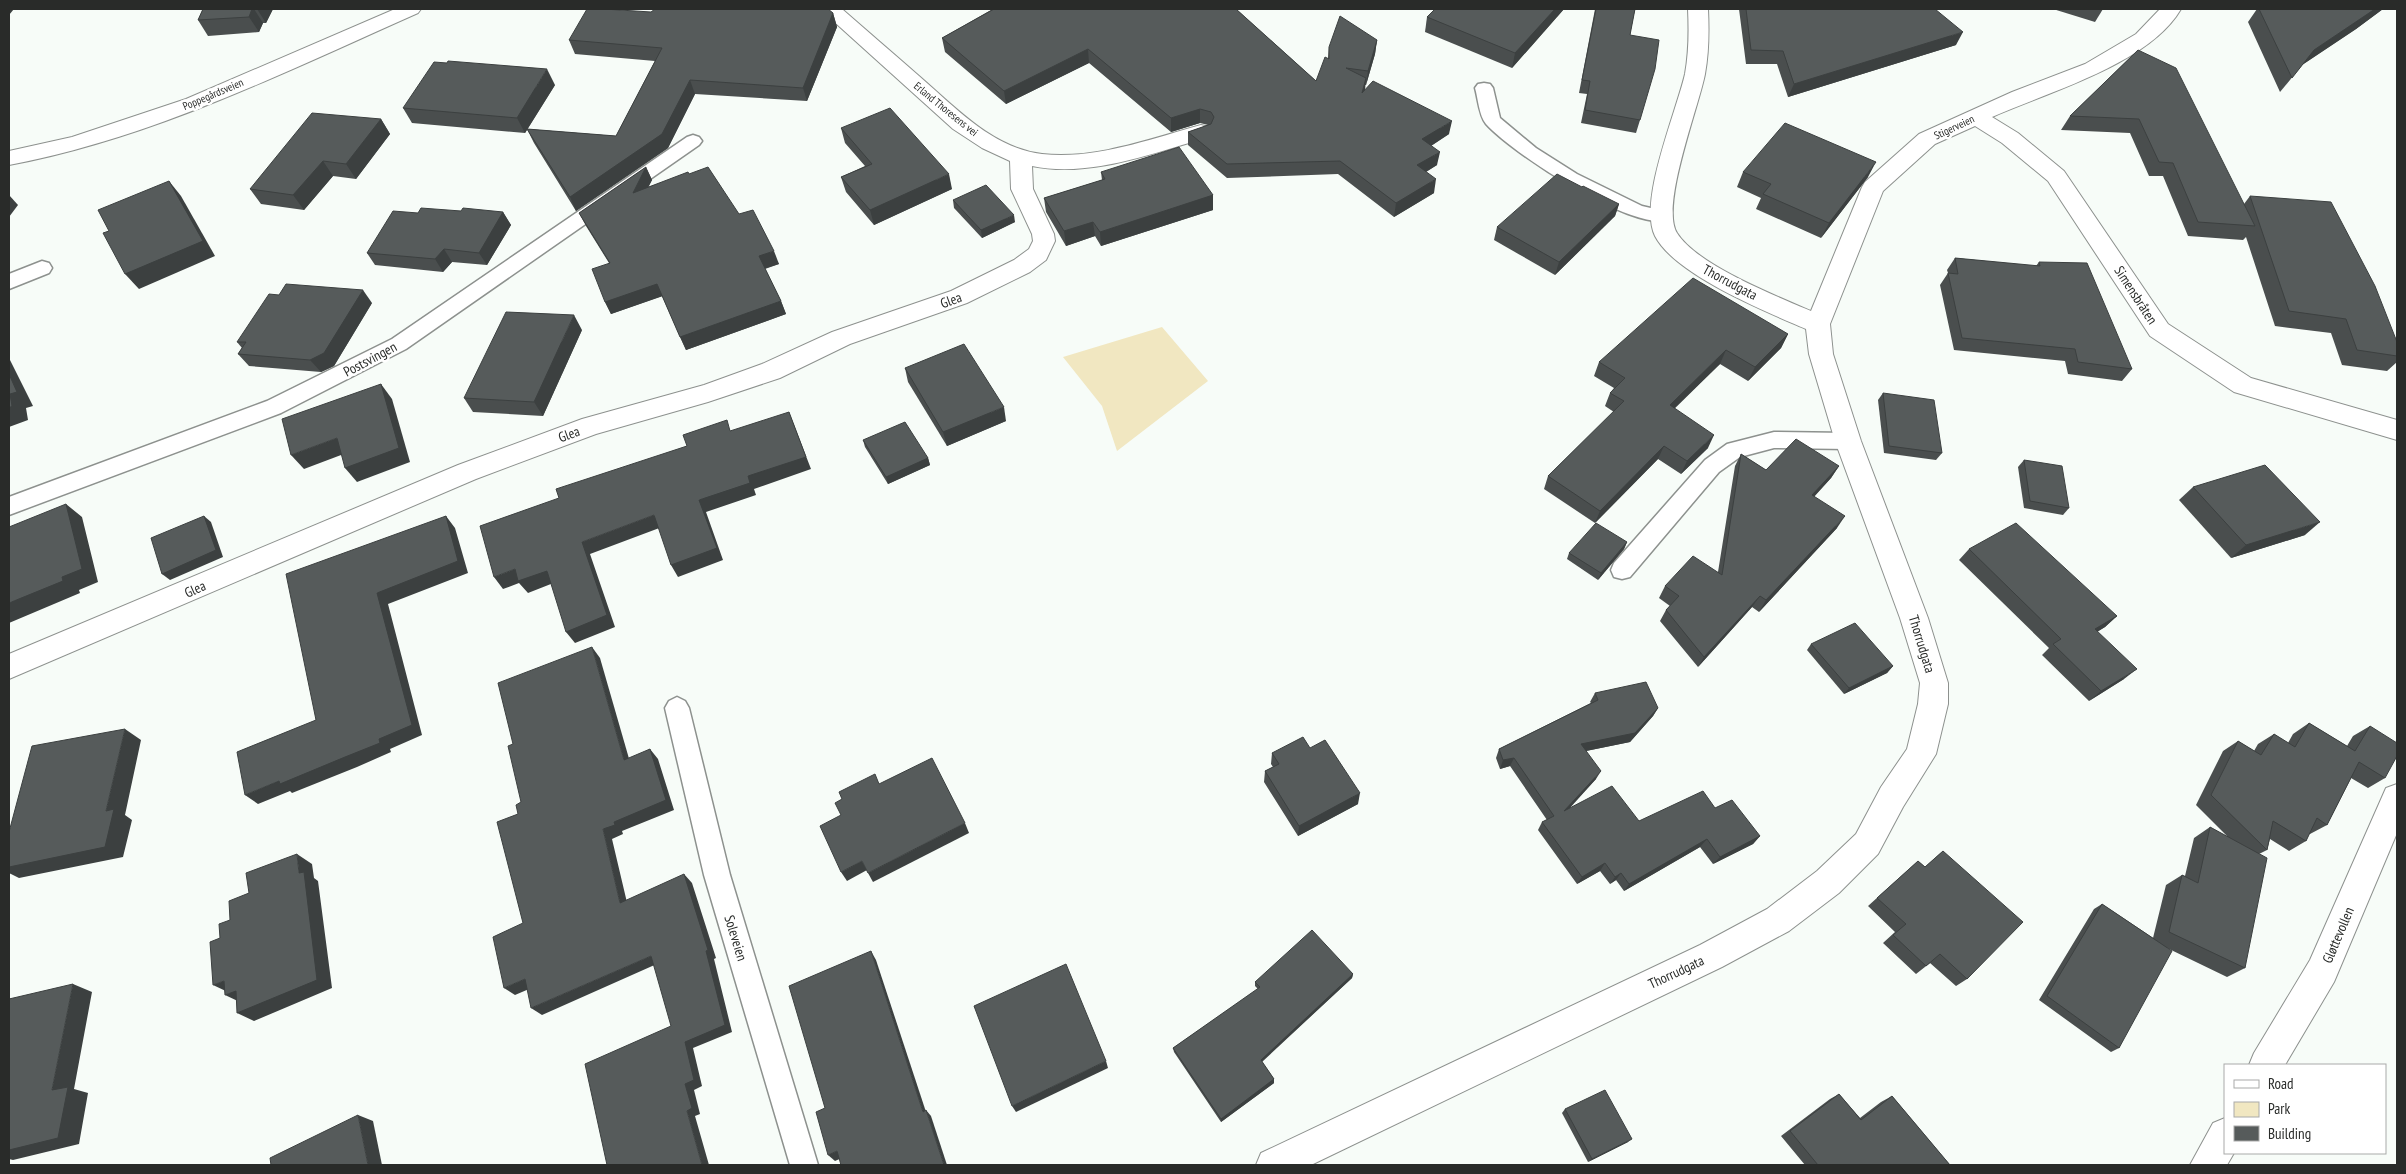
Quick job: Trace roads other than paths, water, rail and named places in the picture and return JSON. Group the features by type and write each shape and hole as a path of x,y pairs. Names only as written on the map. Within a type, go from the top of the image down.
{"street":[{"name":"Poppegårdsveien","path":"9,158 76,143 129,127 193,104 410,9"},
{"name":"Erland Thoresens vei","path":"830,9 961,124 985,140 1021,157 1044,161 1090,159 1118,154 1201,132"},
{"path":"1661,216 1671,161 1696,72 1698,9"},
{"name":"Stigerveien","path":"1818,324 1873,188 1927,139 2019,97 2092,69 2142,38 2170,9"},
{"name":"Simensbråten","path":"1976,116 2010,138 2056,176 2159,330 2243,385 2355,420 2397,430"},
{"name":"Glea","path":"9,667 467,472 591,426 708,392 771,371 841,338 960,297 1001,279 1038,254 1044,241 1043,234 1022,189 1021,157"},
{"name":"Thorrudgata","path":"1274,1165 1711,956 1778,920 1828,882 1866,844 1892,797 1921,754 1933,704 1934,683 1914,618 1848,441 1821,354 1818,324 1782,308 1696,264 1682,253 1665,233 1661,216"},
{"name":"Gløttevollen","path":"2267,1064 2322,971 2397,798"},
{"path":"2207,1165 2224,1137"}],"lane":[{"path":"1484,88 1492,120 1530,152 1571,178 1635,210 1645,214 1661,216"},
{"name":"Postsvingen","path":"9,506 200,436 274,406 356,367 407,339 693,141"},
{"path":"9,282 42,268"},
{"path":"1622,570 1712,466 1734,450 1774,440 1848,441"},
{"name":"Soleveien","path":"677,708 717,874 804,1165"}]}
